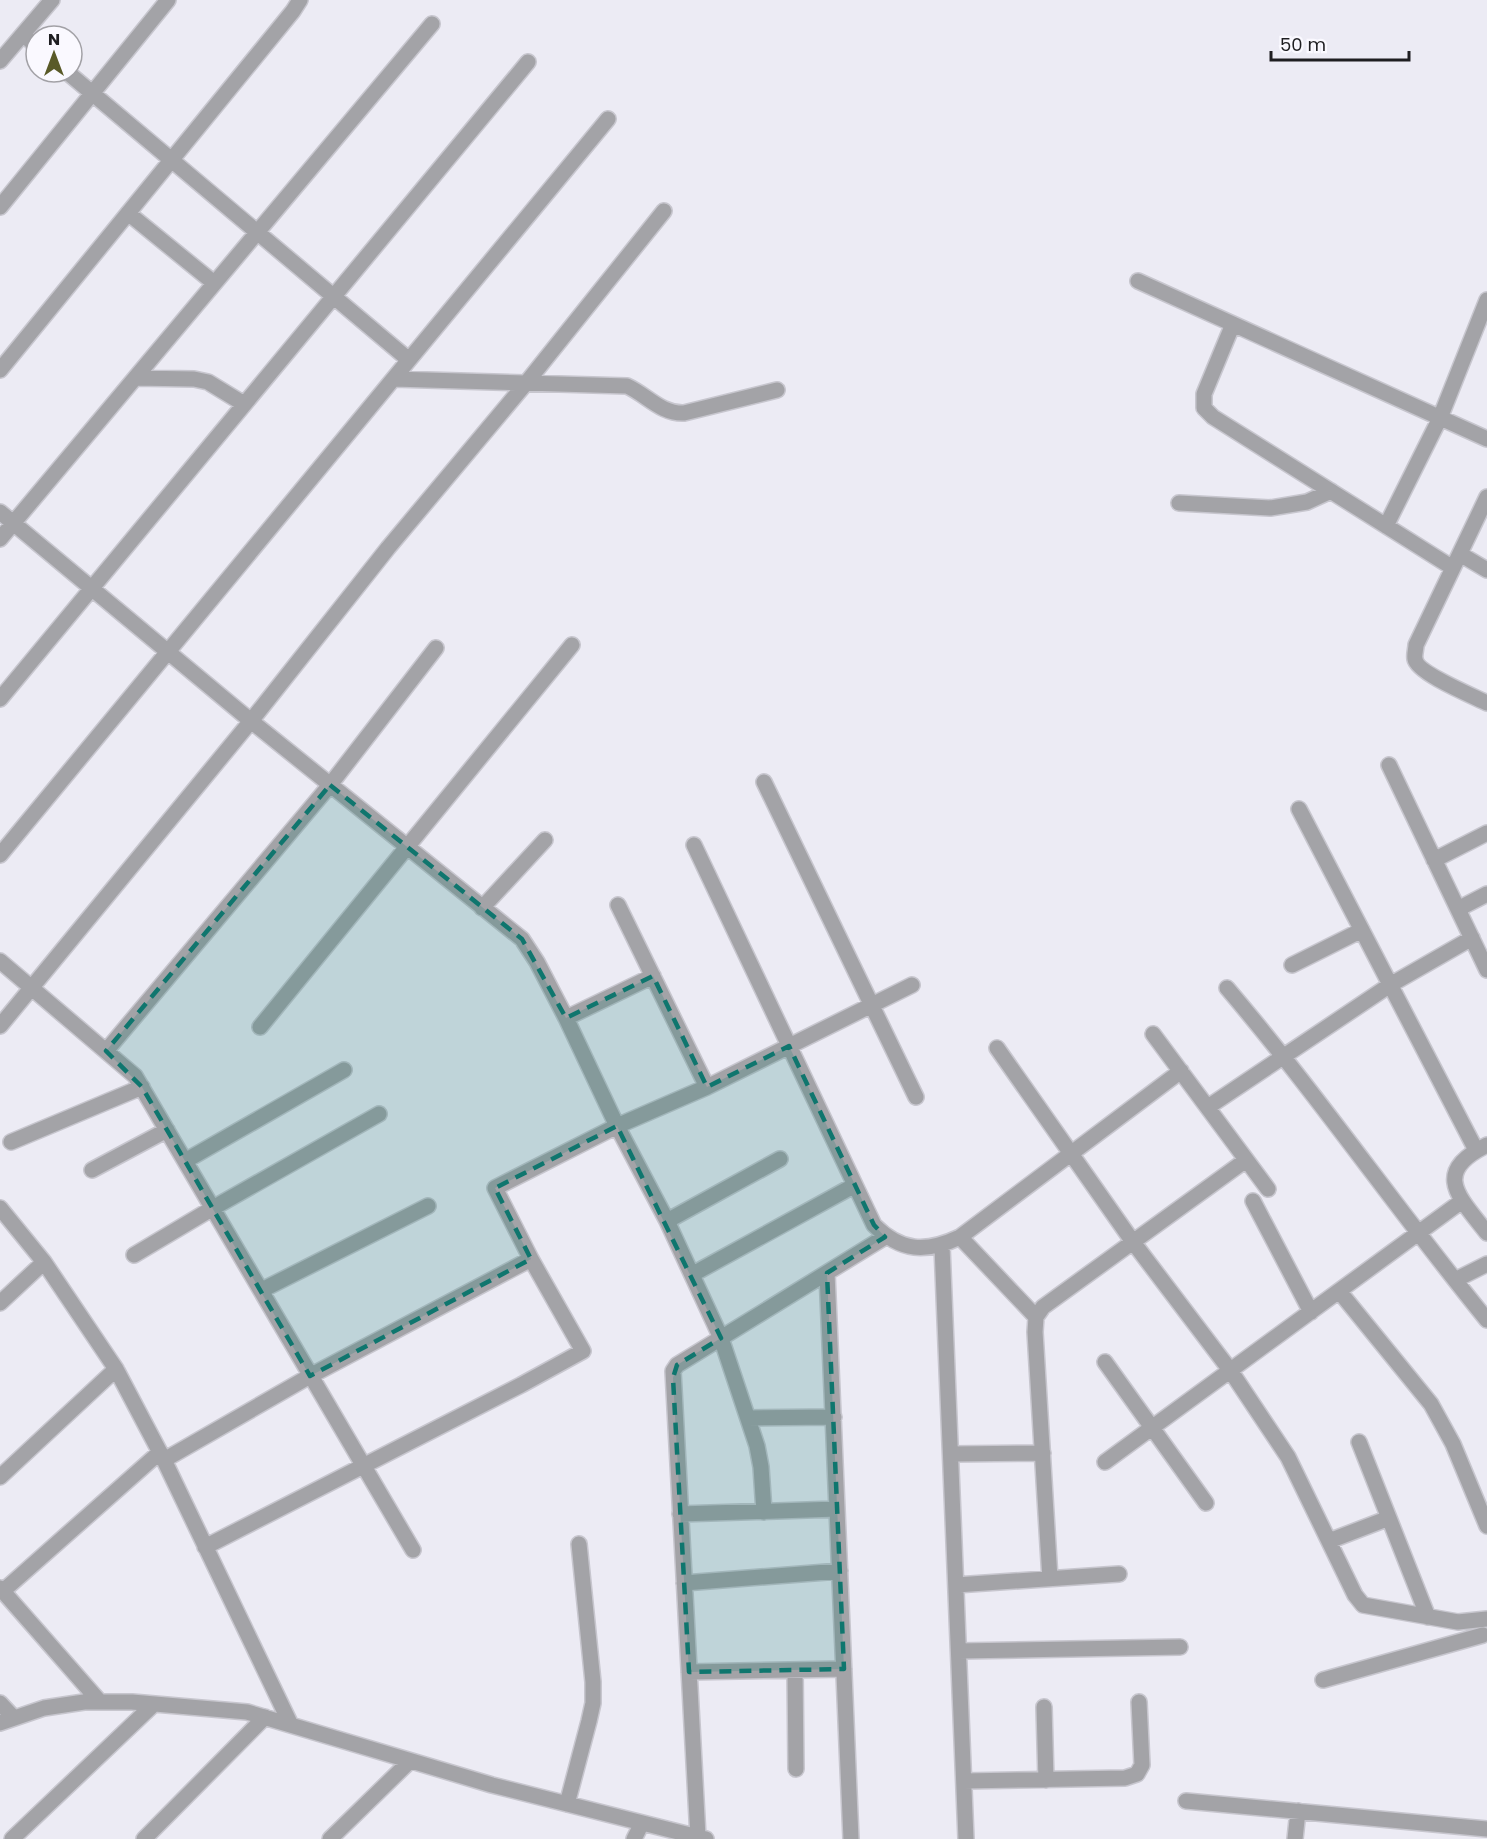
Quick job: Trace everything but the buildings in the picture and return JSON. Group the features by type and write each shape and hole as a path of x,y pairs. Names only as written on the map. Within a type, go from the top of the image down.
{"street":[{"path":"0,61 52,0"},
{"path":"0,207 168,0"},
{"path":"0,370 300,0"},
{"path":"0,539 432,24"},
{"path":"0,699 528,62"},
{"path":"81,84 409,360"},
{"path":"0,855 609,119"},
{"path":"0,1026 251,721 388,548 527,382 664,211"},
{"path":"128,213 214,283"},
{"path":"1138,281 1487,439"},
{"path":"1386,526 1440,418 1487,300"},
{"path":"1233,324 1204,394 1204,408 1213,417 1453,568"},
{"path":"135,378 194,379 208,382 244,404"},
{"path":"394,379 627,386 640,391 666,411 674,413 684,413 777,390"},
{"path":"1179,503 1270,508 1307,502 1331,491"},
{"path":"1487,497 1416,645 1414,659 1419,667 1428,673 1487,703"},
{"path":"0,512 251,721 522,939 537,962 566,1018 617,1126 668,1221 721,1338 748,1418 761,1467 764,1512"},
{"path":"1460,554 1487,570"},
{"path":"260,1028 572,645"},
{"path":"106,1051 330,784 436,648"},
{"path":"1389,765 1487,970"},
{"path":"764,782 916,1097"},
{"path":"1299,808 1390,985 1481,1147 1462,1160 1456,1167 1455,1177 1456,1189 1462,1201 1487,1233"},
{"path":"1434,860 1487,833"},
{"path":"482,908 545,840"},
{"path":"694,845 874,1225 885,1237 902,1245 923,1249 942,1246 960,1237 1181,1071"},
{"path":"1458,909 1487,894"},
{"path":"618,905 708,1087"},
{"path":"1292,965 1362,930"},
{"path":"1208,1107 1390,985 1472,938"},
{"path":"0,961 135,1076 413,1550"},
{"path":"566,1018 653,976"},
{"path":"206,1547 583,1351 531,1259 495,1188 617,1126 708,1087 912,985"},
{"path":"1227,988 1284,1056 1487,1320"},
{"path":"1153,1034 1268,1189"},
{"path":"997,1048 1133,1242 1230,1370 1288,1457 1355,1595 1363,1605 1483,1630"},
{"path":"185,1161 344,1070"},
{"path":"10,1142 142,1087"},
{"path":"134,1255 379,1114"},
{"path":"92,1170 167,1130"},
{"path":"668,1221 780,1159"},
{"path":"1050,1579 1036,1317 1043,1307 1246,1160"},
{"path":"693,1274 855,1185"},
{"path":"1253,1201 1311,1312"},
{"path":"1106,1462 1462,1201"},
{"path":"262,1290 428,1206"},
{"path":"0,1208 44,1262 116,1369 162,1456 291,1725"},
{"path":"0,1702 7,1721 44,1708 84,1702 154,1704 247,1712 492,1785 702,1838 689,1672 673,1371 677,1365 885,1237"},
{"path":"960,1237 1036,1317"},
{"path":"942,1246 966,1839"},
{"path":"100,1702 2,1590 162,1456 531,1259"},
{"path":"0,1303 44,1262"},
{"path":"1455,1280 1487,1264"},
{"path":"827,1273 851,1839"},
{"path":"1339,1291 1431,1404 1482,1500 1487,1526"},
{"path":"1105,1362 1206,1503"},
{"path":"0,1477 116,1369"},
{"path":"748,1418 834,1417"},
{"path":"1359,1442 1428,1617"},
{"path":"951,1454 1042,1454"},
{"path":"680,1514 837,1509"},
{"path":"1329,1541 1389,1518"},
{"path":"567,1804 593,1703 593,1682 579,1544"},
{"path":"684,1583 840,1571"},
{"path":"956,1585 1119,1574"},
{"path":"1323,1680 1483,1630"},
{"path":"959,1651 1180,1647"},
{"path":"689,1672 844,1669"},
{"path":"795,1670 796,1769"},
{"path":"964,1781 1125,1778 1137,1774 1142,1765 1139,1702"},
{"path":"12,1839 154,1704"},
{"path":"1044,1707 1047,1780"},
{"path":"144,1839 265,1717"},
{"path":"334,1838 411,1761"},
{"path":"1186,1801 1487,1829"},
{"path":"1295,1839 1298,1811"},
{"path":"634,1839 642,1823"}],"highlighted area":[{"path":"330,785 522,939 566,1018 653,976 707,1087 789,1046 874,1225 885,1237 827,1273 844,1669 689,1672 673,1378 677,1365 721,1338 617,1126 495,1188 531,1259 310,1376 142,1087 106,1051"}]}
